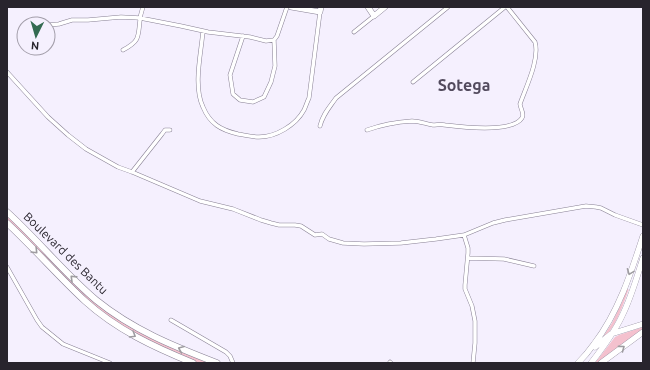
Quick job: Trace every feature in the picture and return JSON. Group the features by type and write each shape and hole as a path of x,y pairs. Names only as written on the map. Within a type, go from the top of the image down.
{"highway":[{"name":"Boulevard des Bantu","path":"7,212 95,299 125,321 153,337 217,363"},
{"name":"Boulevard des Bantu","path":"7,223 76,292 106,318 128,333 152,346 193,363"}],"main road":[{"path":"580,363 612,315 624,290 643,236"},
{"path":"591,363 622,317 643,258"},
{"path":"580,363 598,344 611,334 643,324"},
{"path":"601,363 643,332"}],"street":[{"path":"123,50 133,45 137,40 143,7"},
{"path":"243,36 230,75 233,94 240,100 253,102 264,97 271,82 275,66 274,40 277,36 287,7"},
{"path":"203,31 198,78 199,93 203,107 216,126 227,132 258,138 269,136 279,133 300,116 309,98 320,10 291,7"},
{"path":"368,7 374,16"},
{"path":"354,32 385,7"},
{"path":"320,126 324,114 336,98 448,7"},
{"path":"367,130 399,122 414,121 456,127 504,127 518,122 523,118 520,104 531,76 536,53 535,42 506,7 413,82"},
{"path":"56,24 72,20 121,17 140,18 203,31 272,41 274,40"},
{"path":"7,72 48,117 68,135 86,148 118,167 200,201 233,208 261,220 279,225 301,226 315,235 322,234 329,239 343,243 402,243 464,235 484,226 505,220 586,206 596,206 615,215 643,225"},
{"path":"132,172 165,130 170,130"},
{"path":"464,235 468,248 464,285 472,306 475,322 473,363"},
{"path":"468,258 504,259 534,266"},
{"path":"7,267 42,327 63,344 110,363"},
{"path":"171,320 226,352 230,356 233,363"}],"shaded area":[{"path":"7,215 64,274 100,307 209,363 199,363 166,350 111,318 79,292 7,220"},
{"path":"627,289 629,290 615,323 603,337 612,323"},
{"path":"643,327 643,329 595,363 615,337"}],"district":[{"name":"Sotega","path":"464,85"}]}
